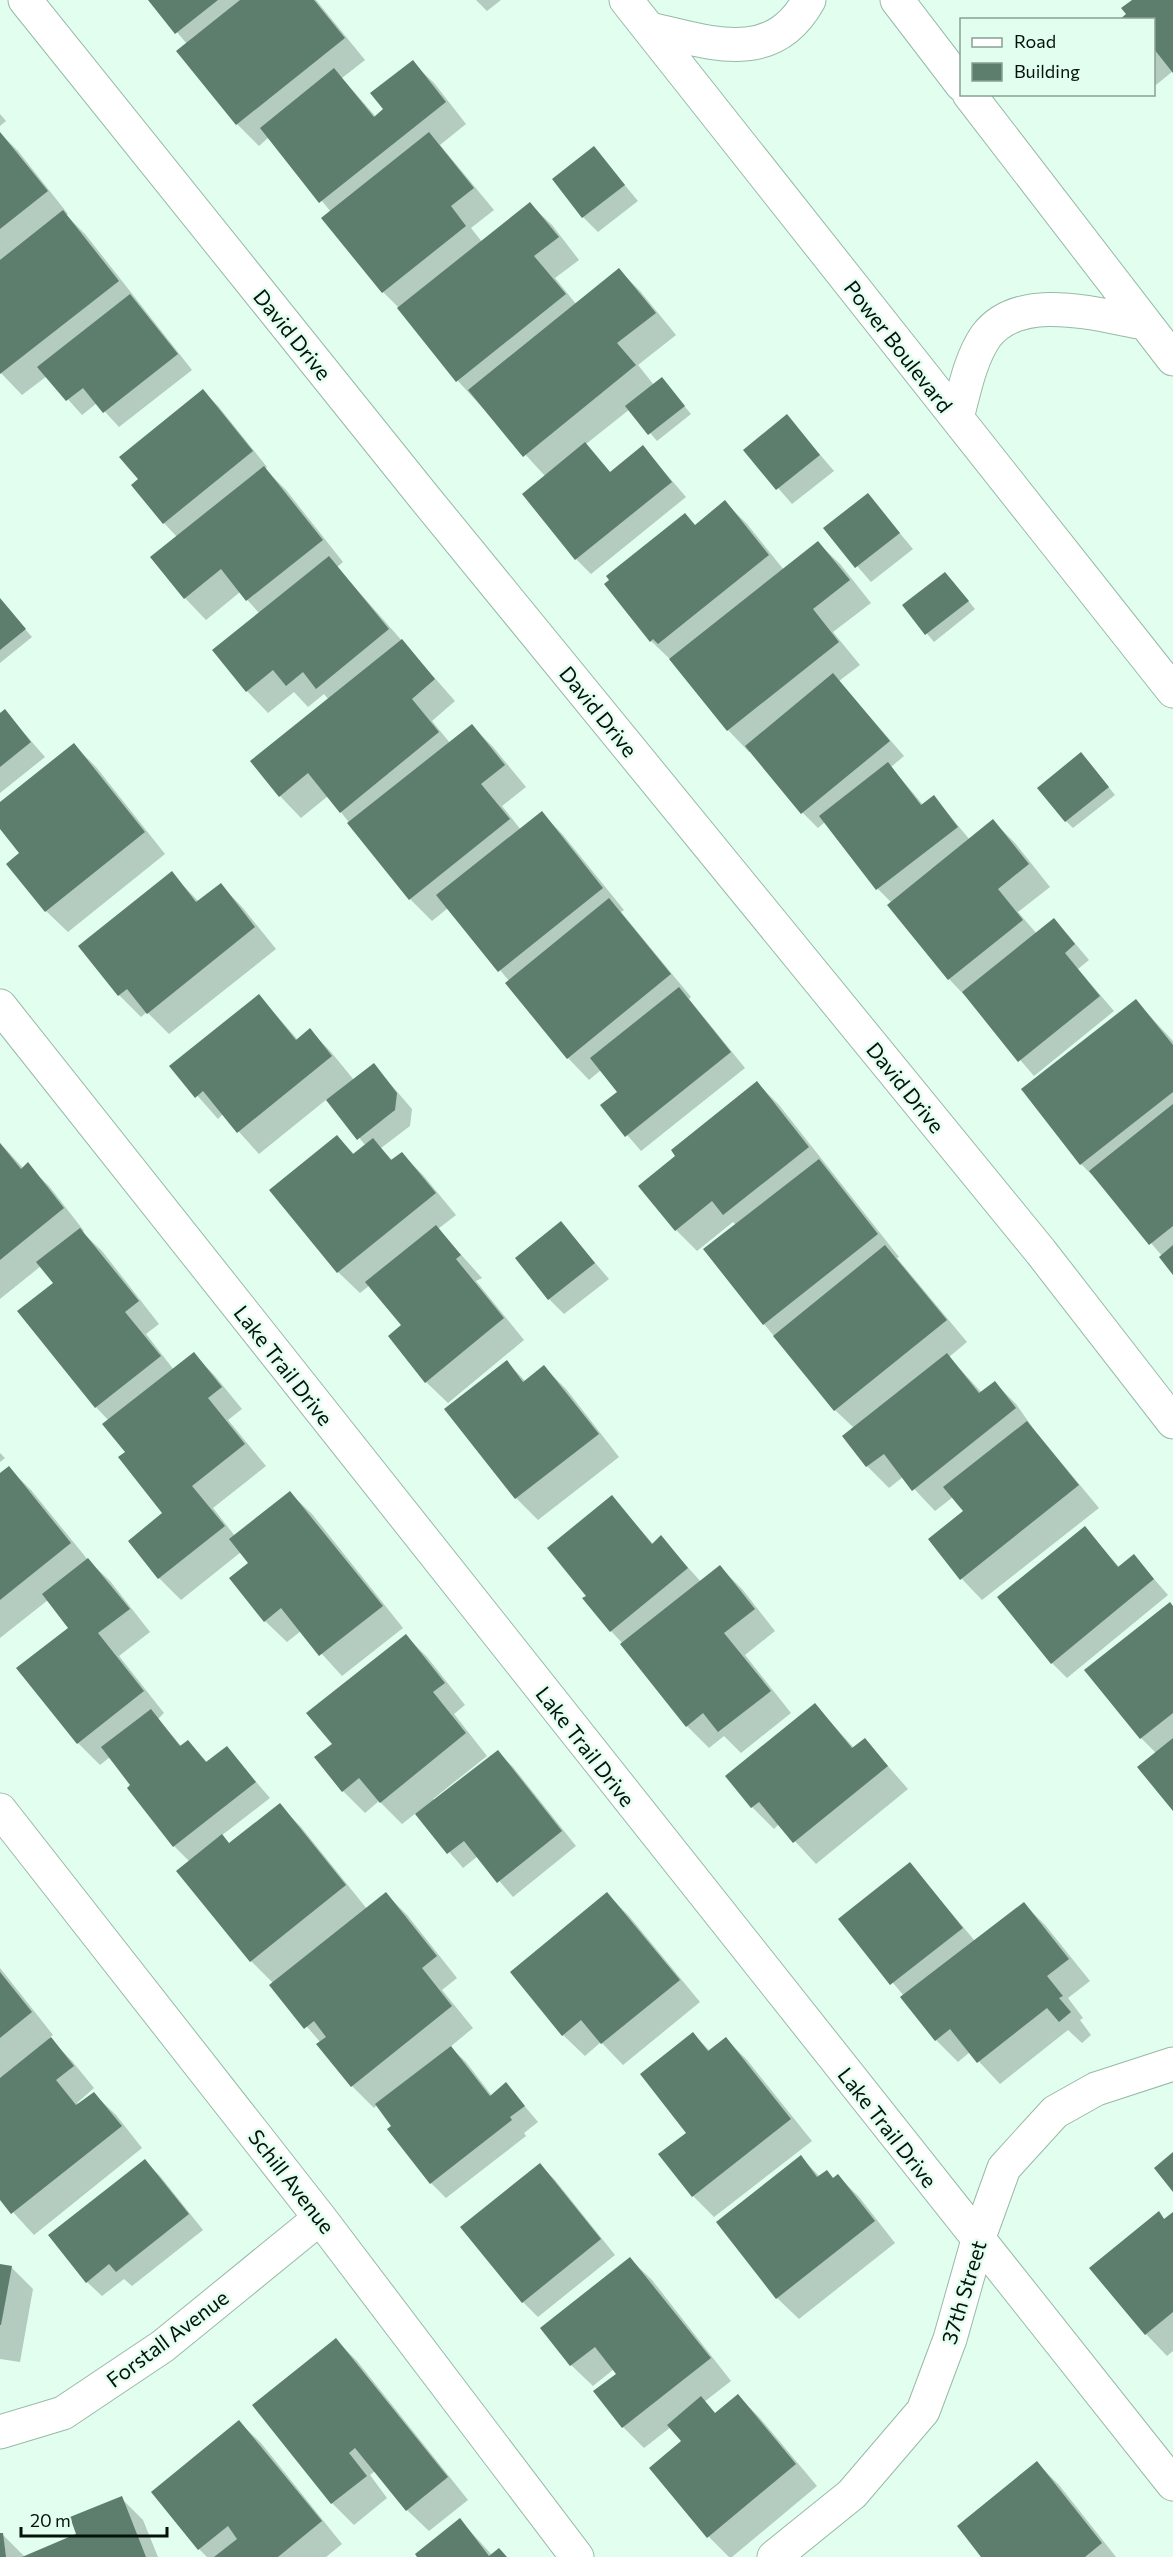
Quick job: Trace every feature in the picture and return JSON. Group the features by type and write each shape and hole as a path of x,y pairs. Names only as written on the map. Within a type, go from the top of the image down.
{"street":[{"name":"David Drive","path":"25,0 431,507 1041,1252 1173,1422"},
{"name":"Power Boulevard","path":"626,0 1173,691"},
{"path":"650,29 726,46 757,44 784,31 809,0"},
{"path":"897,0 960,82"},
{"path":"971,96 1143,323 1173,359"},
{"path":"957,418 978,351 987,335 1011,316 1044,309 1074,310 1143,323"},
{"name":"Lake Trail Drive","path":"0,1006 1173,2484"},
{"name":"Schill Avenue","path":"0,1810 320,2218 577,2557"},
{"name":"37th Street","path":"774,2557 852,2494 923,2411 950,2339 978,2240 1004,2168 1055,2112 1096,2089 1173,2064"},
{"name":"Forstall Avenue","path":"0,2432 63,2412 163,2346 320,2218"}],"building":[{"path":"148,0 218,0 175,34"},
{"path":"240,0 314,0 345,38 236,125 176,51"},
{"path":"1132,0 1173,0 1173,73 1155,50 1155,18 1121,18 1126,14 1121,8"},
{"path":"413,60 446,102 319,203 260,128 334,68 374,117 383,109 370,93"},
{"path":"0,132 48,191 0,229"},
{"path":"429,132 474,188 451,206 466,226 382,293 321,218"},
{"path":"594,146 625,185 582,218 552,179"},
{"path":"530,202 559,237 534,256 566,294 456,382 397,308"},
{"path":"63,210 119,281 0,374 0,260"},
{"path":"619,268 656,313 617,343 636,365 523,457 468,390"},
{"path":"130,294 178,354 103,413 83,388 66,401 37,367"},
{"path":"662,377 685,406 648,435 625,406"},
{"path":"203,389 253,451 163,524 131,485 138,479 119,457"},
{"path":"787,414 820,455 776,490 743,450"},
{"path":"585,442 610,472 643,445 672,482 575,560 522,494"},
{"path":"264,466 323,540 246,601 221,569 184,599 150,557"},
{"path":"868,493 900,533 855,568 823,528"},
{"path":"725,500 769,555 658,644 653,639 650,642 604,584 609,580 606,576 685,513 695,525"},
{"path":"818,541 850,580 813,609 839,642 727,731 669,659"},
{"path":"329,556 389,629 316,689 303,672 286,686 273,670 246,692 212,650"},
{"path":"945,572 969,601 925,635 902,605"},
{"path":"0,598 26,629 0,650"},
{"path":"402,639 435,679 412,699 439,732 340,813 308,773 279,797 250,761"},
{"path":"833,673 890,741 801,814 745,746"},
{"path":"5,709 31,742 0,767 0,713"},
{"path":"472,724 505,765 481,784 510,819 409,900 347,823"},
{"path":"74,743 145,832 45,912 6,864 19,853 0,829 0,802"},
{"path":"1081,752 1109,787 1065,822 1037,788"},
{"path":"888,762 921,805 934,795 958,827 876,890 819,816"},
{"path":"542,811 603,888 498,972 436,895"},
{"path":"993,819 1029,864 998,889 1023,920 948,980 887,905"},
{"path":"172,871 196,902 221,883 255,927 147,1014 127,989 118,996 78,946"},
{"path":"609,898 671,974 567,1059 505,983"},
{"path":"1054,918 1075,944 1065,953 1100,996 1018,1062 962,992"},
{"path":"679,987 731,1052 625,1137 600,1105 617,1092 590,1058"},
{"path":"259,994 296,1040 310,1028 332,1056 237,1133 203,1091 195,1098 169,1066"},
{"path":"1136,999 1173,1045 1173,1092 1080,1165 1021,1089"},
{"path":"374,1063 397,1093 395,1110 357,1140 326,1100"},
{"path":"757,1081 809,1147 723,1215 712,1201 675,1231 638,1186 675,1156 671,1150"},
{"path":"1173,1104 1173,1226 1149,1245 1089,1171"},
{"path":"337,1135 353,1154 373,1138 391,1160 402,1152 436,1193 337,1273 269,1190"},
{"path":"0,1143 21,1169 28,1162 64,1208 0,1260"},
{"path":"819,1159 878,1234 763,1325 703,1249"},
{"path":"561,1221 595,1263 548,1300 515,1258"},
{"path":"436,1225 461,1255 456,1259 504,1318 425,1383 388,1336 401,1325 365,1282"},
{"path":"80,1228 139,1301 125,1312 161,1356 95,1408 17,1311 53,1283 36,1262"},
{"path":"885,1245 947,1320 834,1411 773,1336"},
{"path":"1173,1245 1173,1275 1159,1257"},
{"path":"194,1352 222,1387 208,1398 245,1444 192,1486 225,1526 158,1579 128,1541 162,1513 118,1457 125,1452 102,1424"},
{"path":"947,1353 979,1393 995,1381 1016,1408 912,1491 884,1454 866,1467 842,1436"},
{"path":"507,1360 523,1382 544,1365 599,1434 515,1499 444,1409"},
{"path":"1027,1421 1079,1485 960,1580 928,1539 963,1511 943,1487"},
{"path":"9,1466 71,1543 0,1600 0,1473"},
{"path":"290,1491 383,1606 319,1656 281,1608 264,1622 229,1578 248,1563 229,1539"},
{"path":"612,1495 652,1544 661,1535 688,1568 610,1632 582,1598 586,1596 547,1548"},
{"path":"1085,1526 1118,1567 1134,1554 1154,1579 1051,1664 997,1597"},
{"path":"88,1558 130,1609 98,1633 144,1691 77,1744 16,1668 68,1628 42,1594"},
{"path":"720,1565 755,1609 724,1633 771,1691 718,1732 703,1713 686,1727 620,1644"},
{"path":"1170,1602 1173,1606 1173,1713 1140,1739 1084,1670"},
{"path":"406,1634 445,1683 433,1692 466,1733 380,1803 359,1778 342,1792 314,1757 332,1744 306,1713"},
{"path":"815,1703 852,1748 865,1738 888,1766 793,1843 759,1802 751,1808 725,1776"},
{"path":"151,1709 180,1746 188,1740 206,1762 227,1746 256,1782 173,1847 127,1788 130,1785 101,1747"},
{"path":"1173,1738 1173,1811 1137,1767"},
{"path":"498,1750 562,1831 497,1883 464,1841 447,1854 415,1814"},
{"path":"280,1803 346,1885 250,1962 176,1871 222,1834 229,1843"},
{"path":"910,1862 963,1928 890,1985 838,1919"},
{"path":"386,1892 437,1956 422,1968 452,2006 351,2087 316,2044 326,2037 314,2021 304,2029 269,1985"},
{"path":"607,1892 680,1980 601,2044 581,2020 562,2036 510,1972"},
{"path":"1024,1902 1069,1959 1047,1976 1063,1996 1059,1998 1071,2012 1059,2022 1047,2008 977,2063 950,2029 935,2041 900,1997"},
{"path":"0,1972 32,2012 0,2038"},
{"path":"693,2032 708,2051 726,2037 791,2119 692,2197 658,2154 686,2133 640,2074"},
{"path":"51,2037 74,2066 56,2080 76,2105 94,2092 122,2126 11,2214 0,2200 0,2078"},
{"path":"451,2046 490,2096 506,2082 525,2106 510,2117 512,2120 430,2184 387,2129 391,2126 375,2104"},
{"path":"1173,2152 1173,2192 1154,2168"},
{"path":"801,2155 817,2177 827,2170 833,2178 838,2174 875,2221 776,2299 716,2222"},
{"path":"145,2159 189,2214 116,2272 109,2264 86,2283 48,2235"},
{"path":"540,2163 601,2239 522,2303 460,2227"},
{"path":"1159,2211 1164,2219 1173,2212 1173,2312 1145,2335 1089,2268"},
{"path":"630,2257 711,2358 622,2428 593,2391 616,2374 595,2347 570,2366 540,2328"},
{"path":"0,2264 12,2266 1,2325 0,2325"},
{"path":"336,2338 448,2477 406,2511 355,2448 349,2453 367,2476 331,2504 252,2405"},
{"path":"738,2394 796,2464 707,2538 649,2468 681,2441 667,2425 701,2396 715,2413"},
{"path":"239,2420 322,2521 278,2557 214,2557 237,2539 228,2526 198,2550 151,2492"},
{"path":"1037,2461 1102,2543 1085,2557 981,2557 957,2526"},
{"path":"122,2496 146,2557 22,2557 76,2534 70,2517"},
{"path":"460,2518 489,2556 499,2548 507,2557 417,2557 415,2554"},
{"path":"0,2533 3,2533 6,2557 0,2557"}]}
